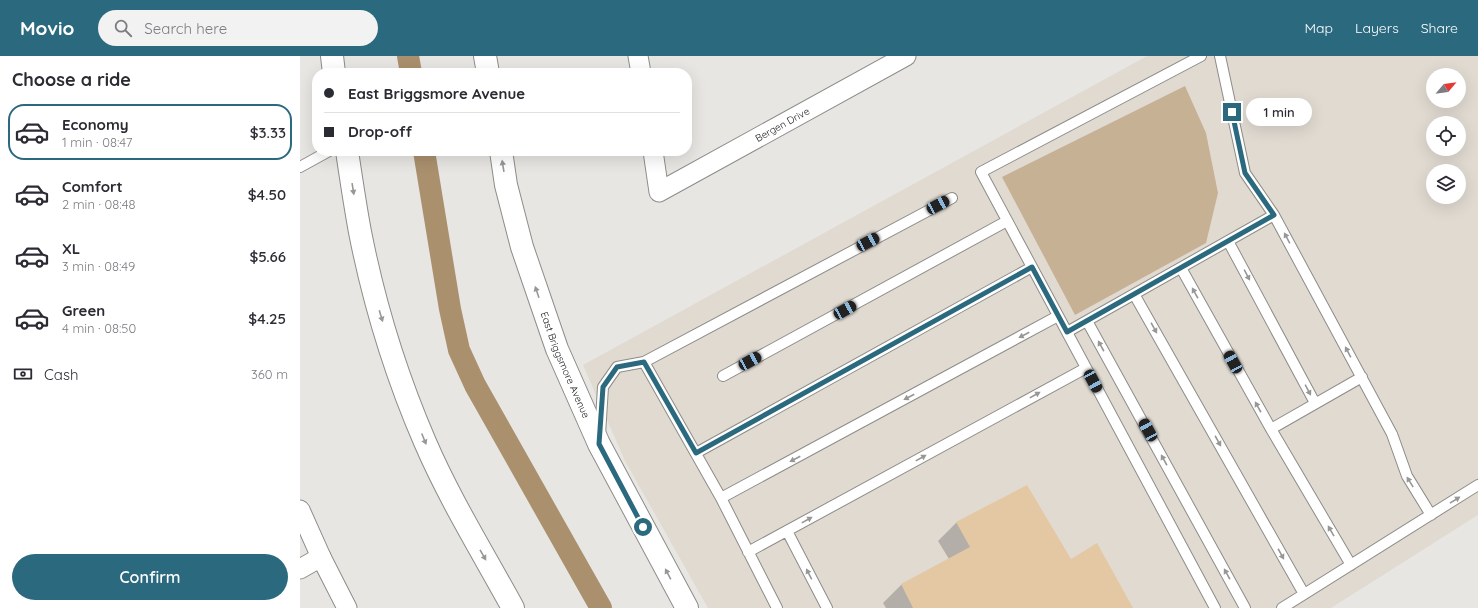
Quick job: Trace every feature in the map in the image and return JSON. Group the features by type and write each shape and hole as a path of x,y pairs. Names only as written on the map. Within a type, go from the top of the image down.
{"main road":[{"path":"332,56 333,68"},
{"path":"485,56 487,68"},
{"path":"347,156 360,232 373,289 398,374 425,442 456,508 513,608"},
{"name":"East Briggsmore Avenue","path":"502,156 506,184 522,247 557,349 599,444 687,608"}],"street":[{"path":"638,56 640,68"},
{"name":"Bergen Drive","path":"654,156 659,192 906,56"},
{"path":"300,510 321,557 347,608"},
{"path":"300,569 321,557"}],"lane":[{"path":"1201,56 981,172 1215,608"},
{"path":"1220,56 1245,173 1274,215 1392,434 1407,476 1431,515"},
{"path":"300,167 320,156"},
{"path":"599,444 603,387 617,367 644,362 952,198"},
{"path":"1067,332 1274,215"},
{"path":"723,376 1007,221"},
{"path":"1228,241 1315,403"},
{"path":"696,453 1032,267"},
{"path":"1181,268 1271,429 1351,565"},
{"path":"1134,294 1304,594"},
{"path":"722,498 1058,316"},
{"path":"1088,321 1245,608"},
{"path":"644,362 722,498 777,608"},
{"path":"748,552 1086,368"},
{"path":"1271,429 1362,377"},
{"path":"1282,608 1478,485"},
{"path":"787,531 827,608"}],"shaded area":[{"path":"1147,56 1478,56 1478,515 1331,608 708,608 625,461 583,365"},
{"path":"1185,86 1206,133 1218,193 1206,243 1075,315 1002,177"}],"building":[{"path":"1027,485 1071,559 1097,543 1133,608 913,608 901,584 970,547 956,522"}],"waterway":[{"path":"408,56 410,68"},
{"path":"425,156 450,309 459,350 475,385 601,608"}],"route":[{"path":"643,527 599,444 603,387 617,367 644,362 696,453 1032,267 1067,332 1274,215 1245,173 1232,112"}]}
